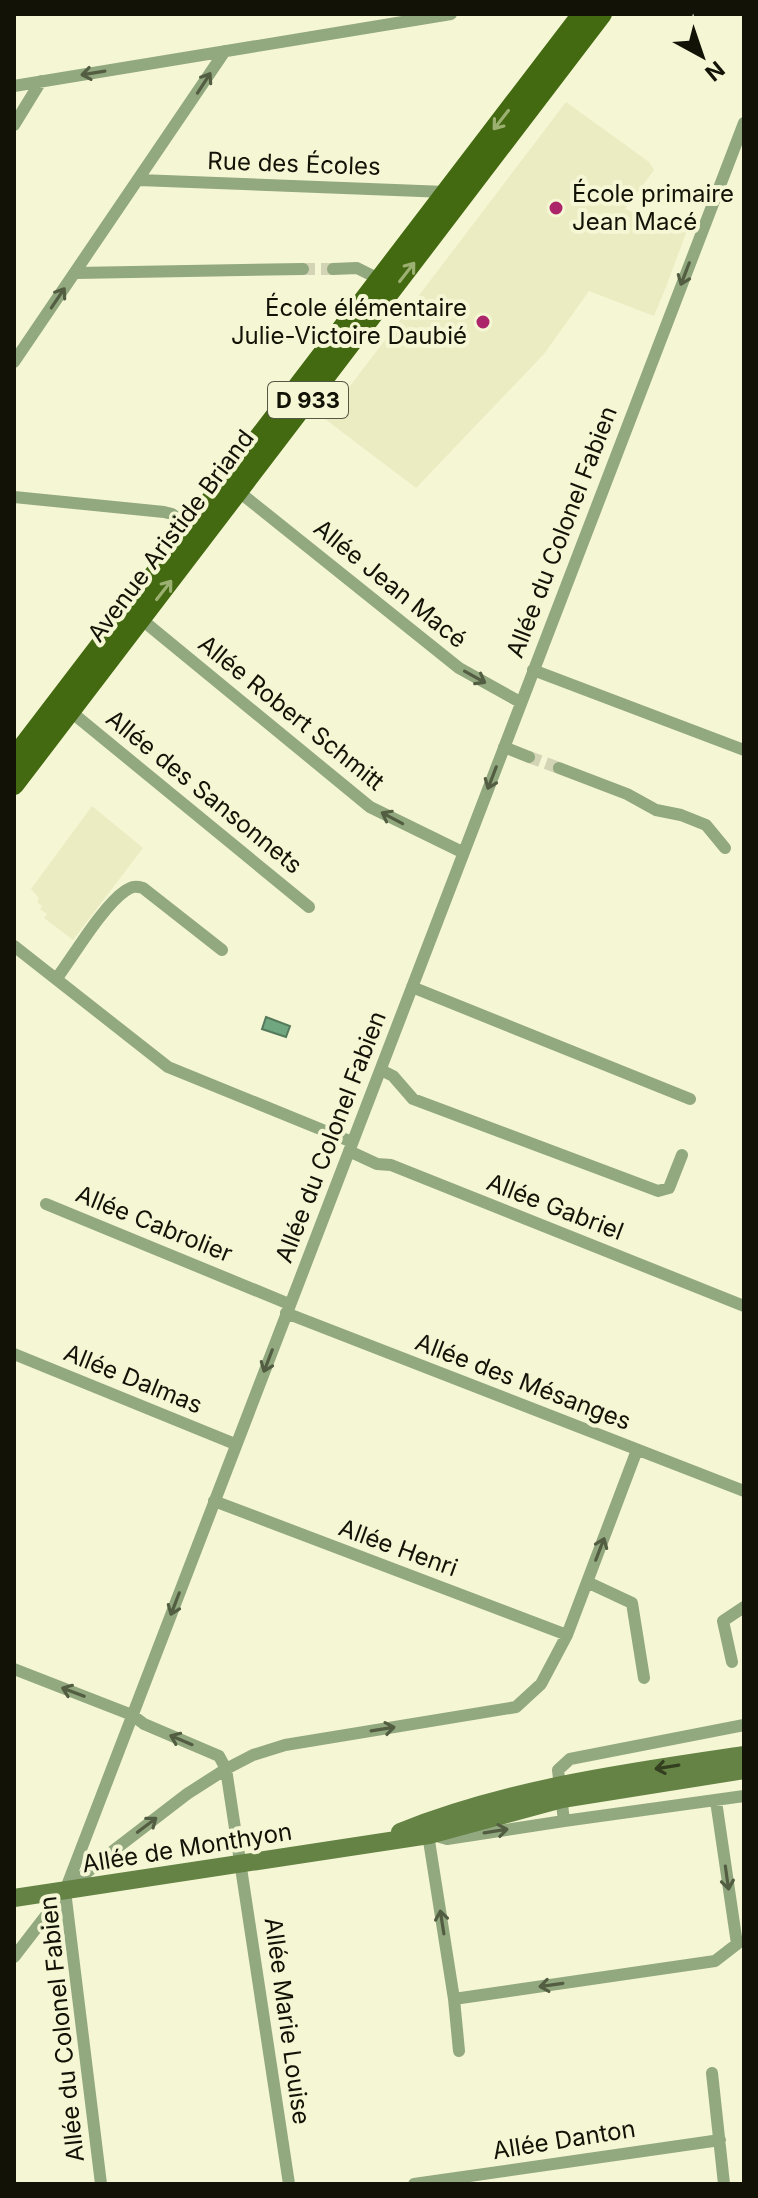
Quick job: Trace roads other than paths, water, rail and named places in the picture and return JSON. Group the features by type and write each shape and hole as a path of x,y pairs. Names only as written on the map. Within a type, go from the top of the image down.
{"main road":[{"name":"Avenue Aristide Briand","path":"14,785 602,14"},
{"name":"Avenue Aristide Briand","path":"14,758 578,16"}],"street":[{"path":"14,86 451,14"},
{"path":"14,362 225,51"},
{"path":"14,125 41,81"},
{"name":"Allée du Colonel Fabien","path":"101,2184 65,1891 744,123"},
{"name":"Rue des Écoles","path":"139,180 446,192"},
{"path":"333,269 357,268 379,279"},
{"path":"76,273 303,269"},
{"name":"Allée Jean Macé","path":"238,491 459,668 520,702"},
{"path":"14,497 164,512 190,527"},
{"name":"Allée Robert Schmitt","path":"141,619 370,807 462,852"},
{"path":"533,670 744,750"},
{"name":"Allée des Sansonnets","path":"70,711 309,907"},
{"path":"504,747 529,757"},
{"path":"559,768 627,794 656,810 706,825 725,848"},
{"path":"57,978 114,901 127,889 136,886 143,888 222,950"},
{"name":"Allée Gabriel","path":"14,946 168,1067 350,1147 377,1164 391,1165 744,1306"},
{"path":"412,987 690,1099"},
{"path":"381,1070 393,1076 413,1099 658,1191 669,1188 682,1155"},
{"name":"Allée Cabrolier","path":"46,1204 288,1308"},
{"name":"Allée des Mésanges","path":"288,1308 744,1491"},
{"name":"Allée Dalmas","path":"14,1354 235,1444"},
{"path":"14,1957 65,1891 104,1857 187,1794 253,1755 285,1745 516,1707 541,1684 567,1635 637,1450"},
{"name":"Allée Henri","path":"214,1501 567,1635"},
{"path":"587,1582 632,1603 644,1678"},
{"path":"732,1662 723,1621 744,1607"},
{"path":"14,1669 132,1715 144,1724 219,1756 226,1769"},
{"path":"564,1821 558,1770 570,1759 744,1725"},
{"name":"Allée de Monthyon","path":"14,1898 368,1845 561,1792 744,1755"},
{"name":"Allée Marie Louise","path":"226,1769 289,2184"},
{"name":"Allée de Monthyon","path":"561,1792 744,1770"},
{"path":"428,1828 447,1839 744,1796"},
{"path":"454,1999 715,1961 737,1944 716,1801"},
{"path":"428,1828 459,2051"},
{"path":"83,1846 104,1857"},
{"path":"712,2073 724,2184"},
{"name":"Allée Danton","path":"414,2184 720,2140"}],"tunnel":[{"path":"303,269 333,269"},
{"path":"529,757 559,768"}],"place":[{"name":"École primaire Jean Macé","path":"556,208"},
{"name":"École élémentaire Julie-Victoire Daubié","path":"483,322"}]}
